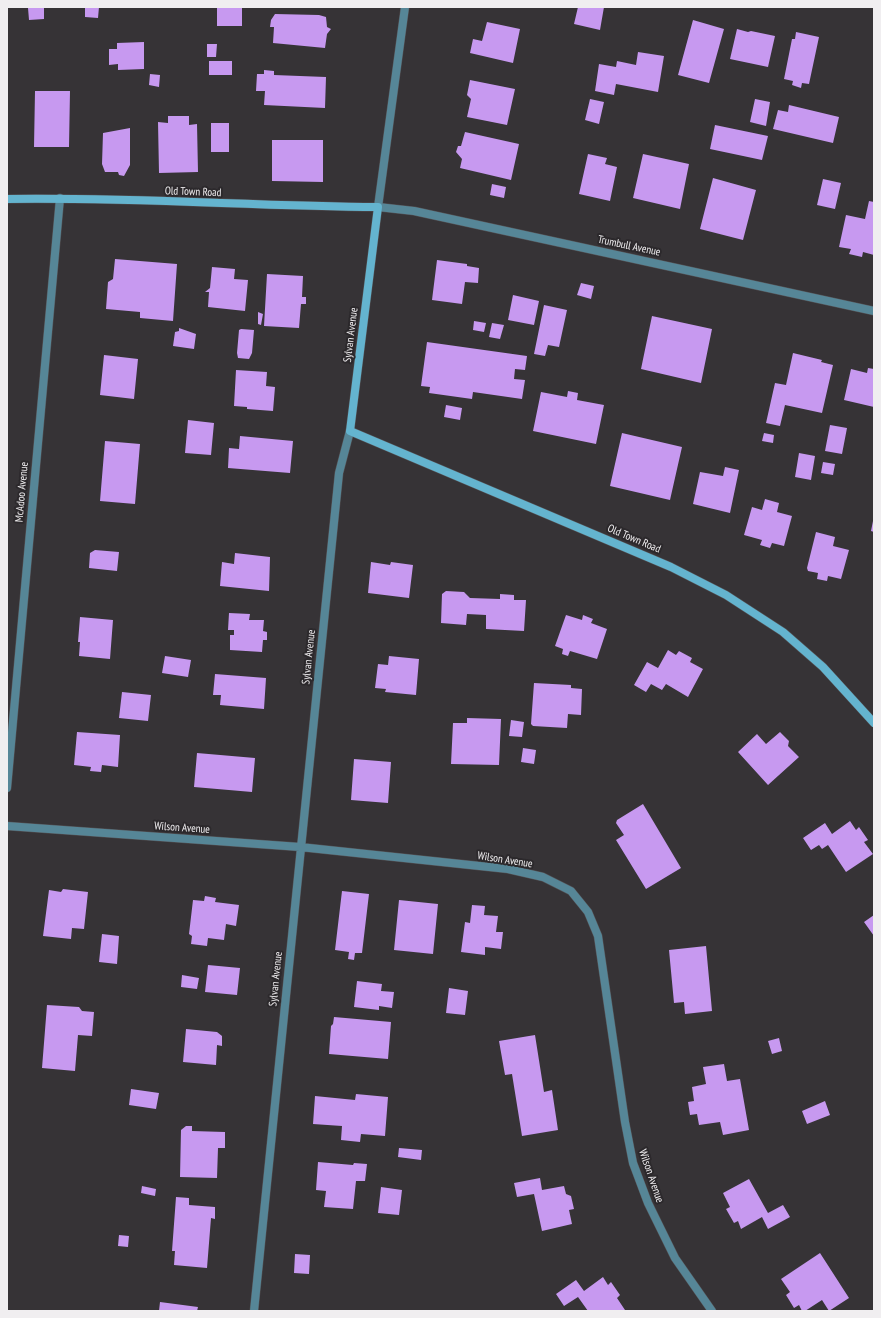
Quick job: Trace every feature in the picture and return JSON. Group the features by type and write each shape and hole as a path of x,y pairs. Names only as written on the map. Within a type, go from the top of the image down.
{"main road":[{"name":"Old Town Road","path":"7,199 60,198 322,207 378,207"},
{"name":"Sylvan Avenue","path":"350,431 378,207"},
{"name":"Old Town Road","path":"350,431 671,567 726,596 783,632 823,666 874,723"}],"street":[{"name":"Sylvan Avenue","path":"378,207 406,7"},
{"name":"McAdoo Avenue","path":"7,788 60,198"},
{"name":"Trumbull Avenue","path":"378,207 414,211 874,312"},
{"name":"Sylvan Avenue","path":"254,1311 339,473 350,431"},
{"name":"Wilson Avenue","path":"7,826 300,848 508,869 543,877 571,891 588,912 598,936 624,1114 633,1163 648,1203 675,1258 712,1311"}],"building":[{"path":"44,7 44,19 29,20 28,8"},
{"path":"85,7 99,7 98,18 85,17"},
{"path":"217,7 242,7 242,26 217,26"},
{"path":"578,7 604,7 600,30 574,24"},
{"path":"275,14 319,15 326,17 327,27 331,29 327,34 325,48 273,43 274,27 270,27 271,20"},
{"path":"693,20 724,29 709,83 678,75"},
{"path":"487,22 520,29 513,63 470,53 473,39 482,41"},
{"path":"737,29 775,36 768,67 730,59"},
{"path":"796,32 819,37 809,84 802,83 801,88 792,85 793,81 784,79 792,39 795,39"},
{"path":"144,42 144,69 118,70 118,64 109,65 109,49 117,49 117,43"},
{"path":"207,44 217,44 216,57 207,57"},
{"path":"638,52 664,56 658,92 616,84 614,95 595,91 599,64 616,67 617,61 636,65"},
{"path":"209,61 232,61 232,75 209,75"},
{"path":"264,70 274,71 274,75 326,77 325,108 264,105 265,91 256,91 257,74 264,74"},
{"path":"150,74 160,75 159,87 149,85"},
{"path":"470,80 515,89 507,125 467,117 471,99 467,95"},
{"path":"35,91 70,91 69,147 34,147"},
{"path":"590,99 604,102 599,124 585,120"},
{"path":"755,99 770,102 766,126 750,122"},
{"path":"789,105 839,117 833,143 773,129 778,110 788,112"},
{"path":"168,116 189,116 189,125 197,124 198,172 159,173 158,122 168,123"},
{"path":"211,123 229,123 229,152 211,152"},
{"path":"715,125 768,136 762,160 710,149"},
{"path":"130,128 130,165 124,176 119,175 118,172 105,172 102,164 103,133"},
{"path":"465,132 519,144 511,180 460,168 462,159 456,152 458,146 461,146"},
{"path":"272,140 323,140 323,182 272,181"},
{"path":"588,154 607,158 605,164 617,167 610,201 579,194"},
{"path":"643,154 689,164 680,209 633,198"},
{"path":"713,178 756,190 743,240 700,229"},
{"path":"823,179 841,183 835,209 817,205"},
{"path":"492,184 506,187 504,198 490,195"},
{"path":"869,201 874,202 874,255 863,252 862,257 849,254 851,249 839,247 846,215 865,219"},
{"path":"115,259 177,264 173,321 140,318 140,312 106,309 108,282 113,279"},
{"path":"437,260 467,264 467,266 479,268 478,283 465,282 462,304 432,300"},
{"path":"212,267 235,269 234,279 248,280 245,311 208,307 209,292 205,292 210,288"},
{"path":"267,274 303,276 302,297 306,297 306,304 301,304 299,328 264,326"},
{"path":"581,283 594,286 591,299 577,295"},
{"path":"513,295 539,301 534,325 508,320"},
{"path":"544,305 567,310 559,347 548,345 545,356 534,354"},
{"path":"258,312 263,314 261,325 258,324"},
{"path":"652,316 712,329 701,383 641,369"},
{"path":"474,321 486,323 484,332 473,330"},
{"path":"492,323 504,325 500,339 489,337"},
{"path":"179,328 196,334 194,349 173,346 175,332 179,331"},
{"path":"239,330 254,330 252,353 249,359 238,358"},
{"path":"427,342 527,356 525,370 515,369 514,379 525,380 522,399 473,392 472,399 429,393 430,387 421,386"},
{"path":"793,353 822,360 821,362 833,365 822,413 785,405 780,426 766,423 775,383 786,385"},
{"path":"104,355 138,359 134,399 100,395"},
{"path":"868,368 874,369 874,407 844,400 851,369 867,373"},
{"path":"236,370 267,372 266,386 275,387 273,411 247,409 247,407 234,406"},
{"path":"568,391 578,393 577,400 604,405 596,444 533,431 541,392 567,397"},
{"path":"446,405 462,408 460,420 444,417"},
{"path":"188,420 214,423 211,455 185,453"},
{"path":"830,425 847,428 842,454 825,451"},
{"path":"622,433 682,447 670,500 610,486"},
{"path":"764,433 774,435 773,443 762,441"},
{"path":"240,436 293,441 290,473 228,468 229,448 239,449"},
{"path":"105,441 140,444 135,504 100,501"},
{"path":"799,453 815,456 811,480 795,477"},
{"path":"823,462 835,464 833,475 821,473"},
{"path":"725,467 739,470 730,513 693,504 700,472 723,476"},
{"path":"765,499 779,503 777,512 792,516 784,546 772,543 770,548 760,545 762,540 744,535 752,507 762,510"},
{"path":"874,521 874,532 871,531"},
{"path":"816,532 835,537 833,546 849,550 841,579 828,576 827,581 817,579 818,573 808,571 807,568"},
{"path":"95,550 119,552 117,571 89,568 90,553"},
{"path":"235,553 270,557 269,591 220,586 222,562 234,564"},
{"path":"371,562 390,565 391,562 413,565 409,598 368,593"},
{"path":"446,591 464,592 470,598 500,599 500,594 514,595 514,600 526,600 524,631 486,629 486,615 467,614 466,625 441,623 442,594"},
{"path":"229,613 250,614 249,620 264,620 263,631 267,632 267,640 263,640 262,652 230,650 230,635 234,635 234,630 228,630"},
{"path":"566,615 582,620 583,615 593,619 591,623 607,629 597,659 570,651 568,656 562,654 563,649 555,646"},
{"path":"80,617 113,620 110,659 79,656 80,642 78,642"},
{"path":"668,650 676,655 679,651 692,658 690,662 703,669 688,697 666,684 662,690 651,684 646,692 634,685 647,662 658,668"},
{"path":"165,656 191,660 188,677 162,673"},
{"path":"389,656 419,659 416,695 385,692 386,689 375,688 378,664 388,665"},
{"path":"215,674 266,678 264,709 220,705 221,695 213,695"},
{"path":"534,683 571,685 571,688 582,689 581,715 568,714 567,728 533,726 531,724"},
{"path":"122,692 151,695 148,721 119,718"},
{"path":"467,718 501,719 499,765 451,764 453,723 467,723"},
{"path":"511,720 524,722 522,737 509,736"},
{"path":"77,732 120,735 118,767 102,765 101,772 90,771 91,767 74,765"},
{"path":"780,732 789,741 788,746 799,757 768,785 738,752 757,734 766,744"},
{"path":"523,748 536,750 534,764 521,762"},
{"path":"197,753 255,758 252,792 194,787"},
{"path":"354,759 391,762 388,803 351,800"},
{"path":"643,804 681,868 646,889 616,840 624,835 616,823 617,820"},
{"path":"850,821 856,830 859,827 868,840 864,842 873,854 846,872 828,845 822,849 819,845 811,850 803,838 825,823 832,834"},
{"path":"63,889 88,892 84,929 72,928 71,939 43,936 49,890 61,892"},
{"path":"342,891 369,894 362,953 355,953 354,960 348,959 349,952 335,950"},
{"path":"205,896 216,898 215,902 239,905 236,926 226,924 224,940 208,938 207,946 191,944 192,936 189,934 193,900 204,901"},
{"path":"399,900 438,904 433,954 394,950"},
{"path":"472,905 485,906 484,915 498,916 496,932 503,932 501,949 485,947 485,955 461,952 465,922 470,923"},
{"path":"874,915 874,936 864,922"},
{"path":"102,934 119,936 117,964 99,962"},
{"path":"706,946 712,1011 685,1014 684,1002 674,1003 669,950"},
{"path":"208,965 240,968 237,995 205,992"},
{"path":"182,975 199,978 197,989 181,987"},
{"path":"357,981 382,984 381,991 394,992 392,1008 379,1006 379,1010 354,1007"},
{"path":"449,988 468,991 465,1015 446,1013"},
{"path":"47,1005 79,1007 82,1011 94,1012 92,1036 78,1035 75,1071 42,1068"},
{"path":"334,1017 391,1022 388,1059 329,1054 331,1026 333,1024"},
{"path":"186,1029 217,1032 222,1036 222,1046 217,1045 216,1065 183,1062"},
{"path":"535,1035 544,1092 552,1090 558,1130 522,1136 512,1074 505,1075 499,1041"},
{"path":"779,1038 782,1051 772,1054 768,1041"},
{"path":"724,1064 727,1081 740,1079 749,1130 723,1135 720,1122 699,1125 697,1114 690,1115 688,1102 694,1101 692,1087 706,1084 703,1067"},
{"path":"131,1089 159,1093 156,1109 129,1105"},
{"path":"356,1094 388,1097 385,1136 361,1134 360,1142 341,1140 342,1126 313,1124 315,1096 355,1100"},
{"path":"825,1101 830,1115 807,1124 802,1111"},
{"path":"186,1126 192,1126 192,1131 225,1132 225,1148 218,1148 217,1178 180,1177 181,1130"},
{"path":"399,1148 422,1150 421,1160 398,1157"},
{"path":"318,1162 353,1165 354,1163 367,1164 365,1181 356,1181 353,1209 324,1207 326,1191 316,1190"},
{"path":"540,1178 542,1190 564,1186 566,1194 571,1196 574,1209 569,1210 572,1224 542,1231 534,1194 517,1197 514,1183"},
{"path":"749,1179 768,1213 783,1205 790,1217 768,1229 762,1217 741,1229 738,1221 734,1223 726,1209 730,1207 723,1193"},
{"path":"142,1186 156,1189 155,1196 141,1193"},
{"path":"381,1187 402,1190 399,1215 378,1213"},
{"path":"176,1197 189,1198 189,1205 215,1207 215,1219 211,1218 207,1268 174,1265 175,1251 172,1251"},
{"path":"119,1235 129,1236 128,1247 118,1246"},
{"path":"820,1253 849,1298 829,1311 822,1300 805,1311 802,1311 799,1305 794,1308 786,1295 790,1292 781,1279"},
{"path":"295,1254 310,1255 309,1274 294,1273"},
{"path":"603,1277 608,1285 611,1282 620,1295 617,1298 625,1310 624,1311 588,1311 578,1297 564,1306 556,1294 576,1280 584,1291"},
{"path":"160,1302 198,1307 197,1311 159,1311"}]}
